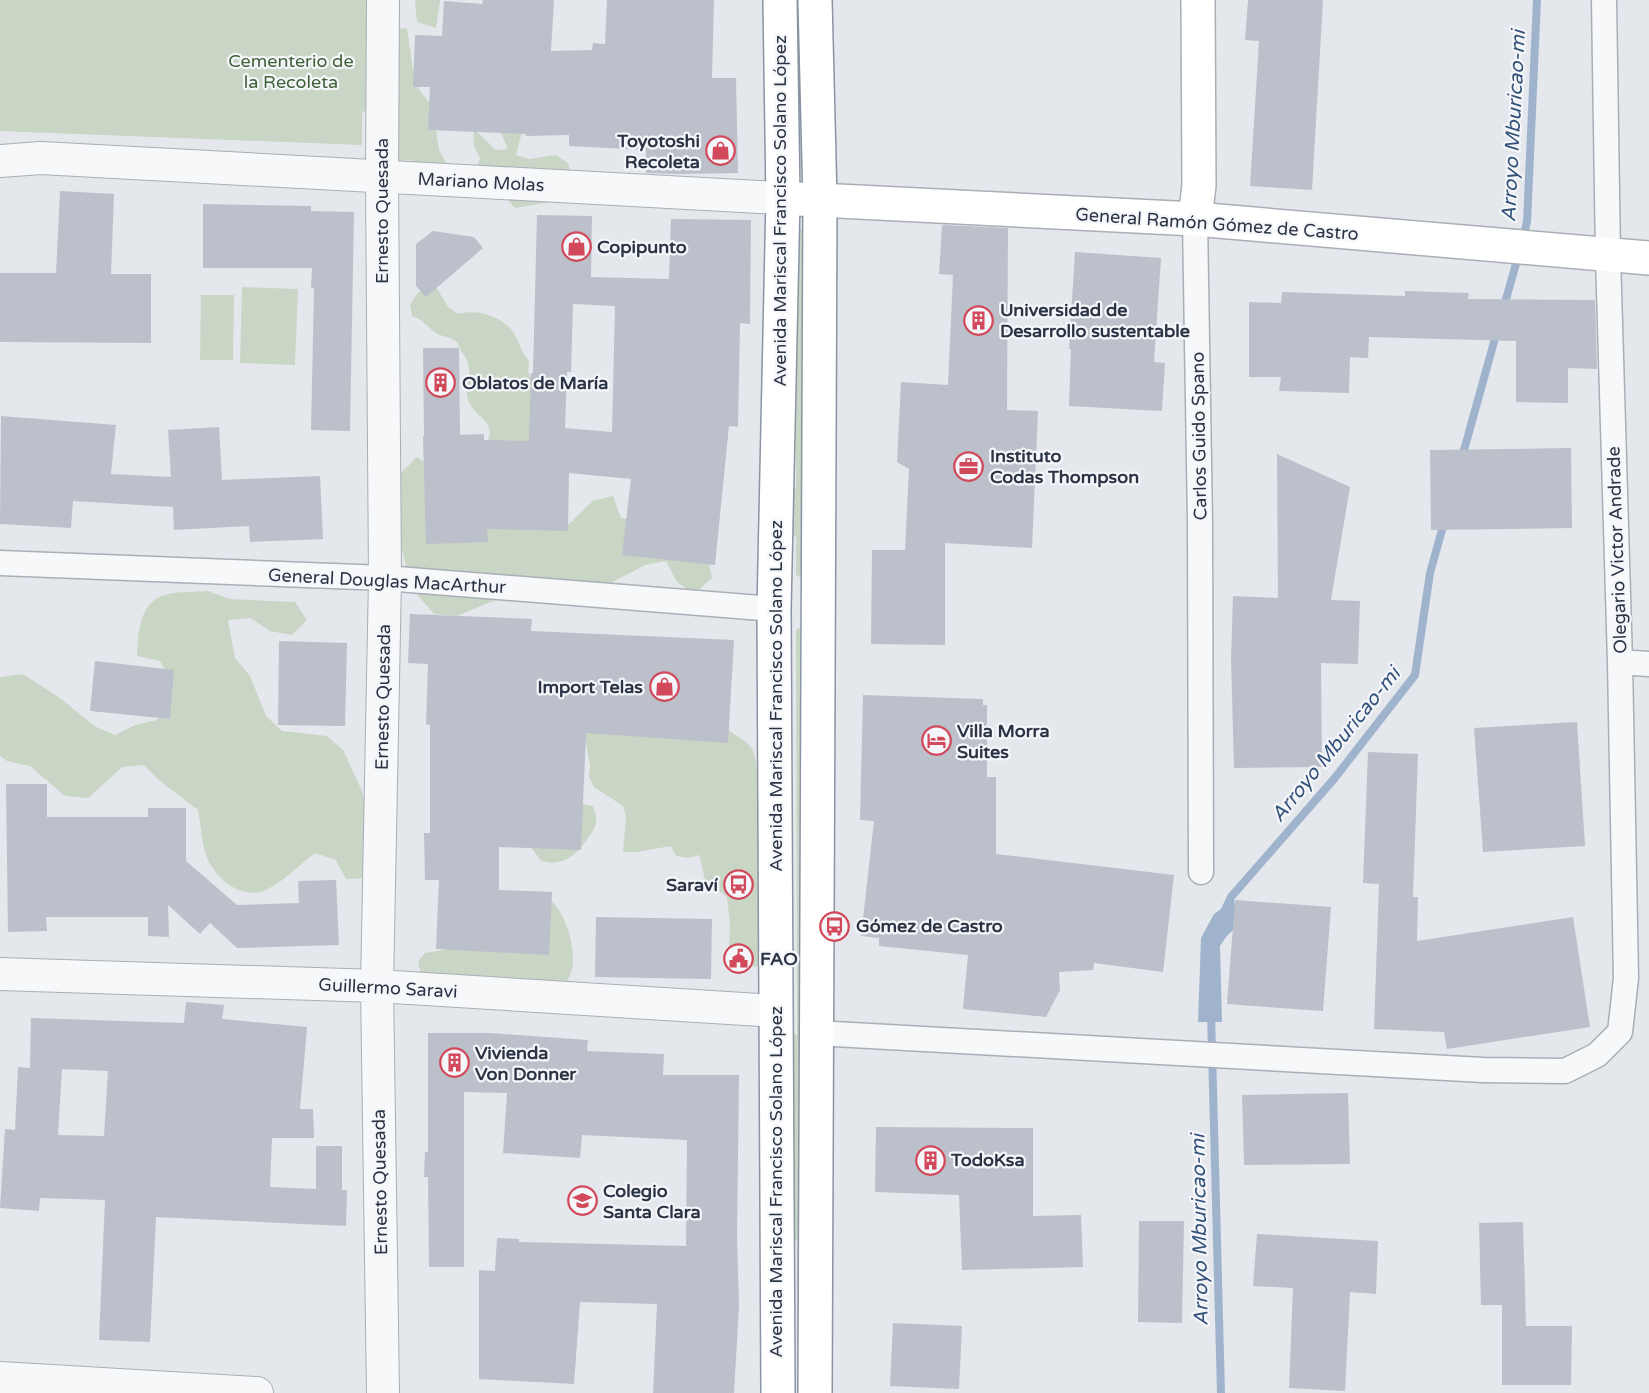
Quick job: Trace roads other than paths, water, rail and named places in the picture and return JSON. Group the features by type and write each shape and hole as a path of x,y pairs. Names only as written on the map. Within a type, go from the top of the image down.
{"main road":[{"name":"Avenida Mariscal Francisco Solano López","path":"780,0 800,199 816,1033 815,1393"},
{"name":"Avenida Mariscal Francisco Solano López","path":"778,1393 774,609 815,0"},
{"name":"Carlos Guido Spano","path":"1195,219 1199,186 1198,0"},
{"name":"General Ramón Gómez de Castro","path":"800,199 1195,219 1649,258"}],"street":[{"name":"Ernesto Quesada","path":"383,0 385,578 377,986 383,1393"},
{"name":"Olegario Victor Andrade","path":"816,1033 1471,1070 1565,1071 1597,1054 1620,1032 1626,978 1604,0"},
{"name":"Mariano Molas","path":"0,161 41,158 800,199"},
{"name":"Carlos Guido Spano","path":"1195,219 1200,523 1201,872"},
{"name":"General Douglas MacArthur","path":"0,563 385,578 774,609"},
{"path":"1620,662 1649,664"},
{"name":"Guillermo Saravi","path":"0,974 377,986 776,1011"},
{"path":"0,1378 257,1393"}],"water":[{"path":"1234,900 1238,925 1220,946 1222,1022 1198,1022 1201,938 1214,914"}],"waterway":[{"name":"Arroyo Mburicao-mi","path":"1522,241 1527,222 1537,0"},
{"name":"Arroyo Mburicao-mi","path":"1503,310 1519,253"},
{"name":"Arroyo Mburicao-mi","path":"1461,461 1497,331"},
{"name":"Arroyo Mburicao-mi","path":"1224,912 1231,897 1334,779 1415,675 1430,573 1445,519"},
{"name":"Arroyo Mburicao-mi","path":"1211,1013 1221,1393"}],"place":[{"name":"Toyotoshi Recoleta","path":"721,151"},
{"name":"Copipunto","path":"576,247"},
{"name":"Universidad de Desarrollo sustentable","path":"979,320"},
{"name":"Oblatos de María","path":"441,383"},
{"name":"Instituto Codas Thompson","path":"969,466"},
{"name":"Import Telas","path":"664,687"},
{"name":"Villa Morra Suites","path":"936,741"},
{"name":"Saraví","path":"739,885"},
{"name":"Gómez de Castro","path":"835,926"},
{"name":"FAO","path":"739,959"},
{"name":"Vivienda Von Donner","path":"454,1063"},
{"name":"TodoKsa","path":"930,1160"},
{"name":"Colegio Santa Clara","path":"582,1201"}],"park label":[{"name":"Cementerio de la Recoleta","path":"291,71"}]}
